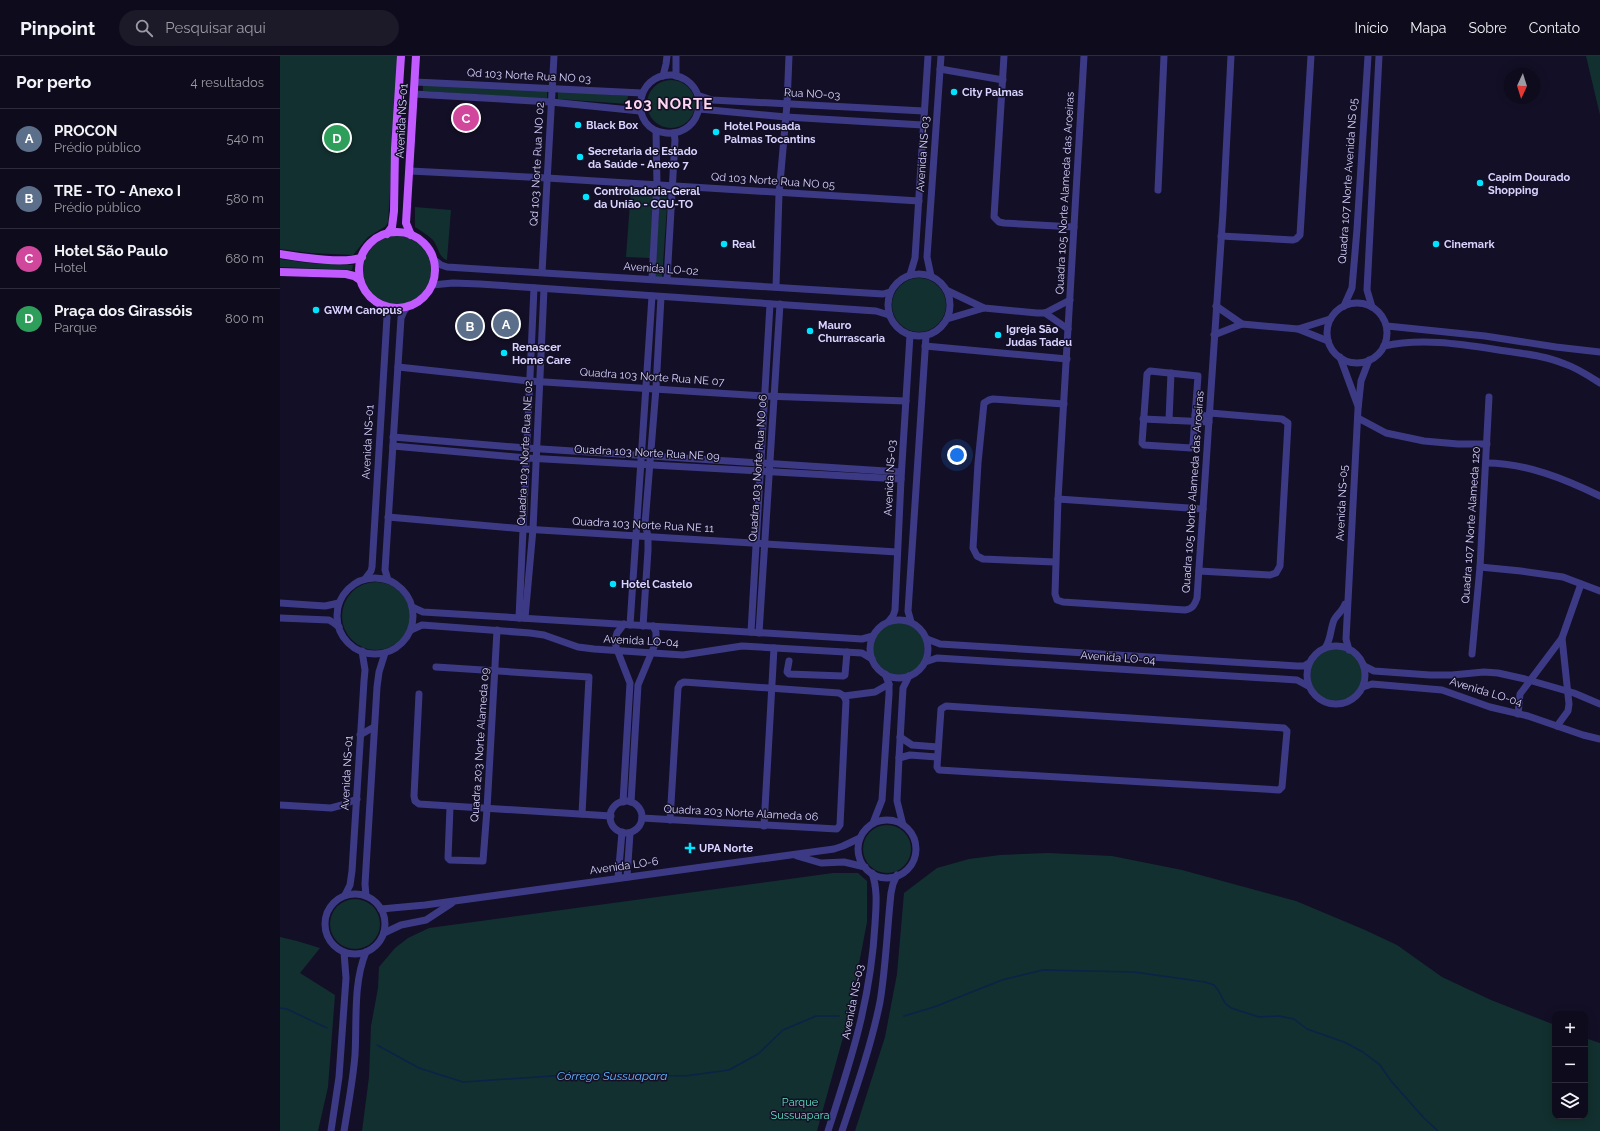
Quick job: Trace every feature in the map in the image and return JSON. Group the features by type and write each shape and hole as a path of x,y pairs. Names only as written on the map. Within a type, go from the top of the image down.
{"main road":[{"name":"Avenida NS-01","path":"387,234 393,223 394,211 395,149 401,56"},
{"name":"Avenida NS-01","path":"411,235 406,223 416,56"},
{"path":"397,233 411,235 426,246 433,259 435,272 432,285 421,300 408,306 396,308 382,305 368,295 360,280 359,268 362,257 372,242 387,234 397,233"},
{"path":"280,254 316,259 350,261 362,257"},
{"path":"280,272 346,274 354,276 360,280"}],"street":[{"name":"Qd 103 Norte Rua NO 02","path":"542,272 554,56"},
{"path":"663,76 667,56"},
{"path":"676,56 676,76"},
{"path":"776,287 779,194 787,104 789,56"},
{"name":"Avenida NS-03","path":"910,275 915,258 928,56"},
{"name":"Avenida NS-03","path":"931,276 927,257 941,56"},
{"path":"1004,56 994,217 999,222 1004,223 1074,227"},
{"name":"Quadra 105 Norte Alameda das Aroeiras","path":"1084,56 1058,499 1055,594 1056,598 1063,602 1188,610 1192,608 1196,602 1199,571 1231,56"},
{"path":"1158,190 1164,56"},
{"path":"1221,236 1293,240 1300,235 1311,56"},
{"name":"Quadra 107 Norte Avenida NS 05","path":"1344,306 1352,288 1357,236 1368,56"},
{"name":"Quadra 107 Norte Avenida NS 05","path":"1372,307 1367,290 1380,56"},
{"path":"940,69 1003,80"},
{"path":"663,76 676,76 693,86 700,96 699,109 690,126 682,131 665,133 656,131 648,125 640,111 642,93 649,83 663,76"},
{"name":"Qd 103 Norte Rua NO 03","path":"415,82 642,93"},
{"path":"414,94 551,102 640,111"},
{"name":"Rua NO-03","path":"700,96 712,100 924,111"},
{"path":"699,109 786,117 923,125"},
{"path":"652,279 657,185 656,131"},
{"path":"667,280 675,140 674,133"},
{"name":"Qd 103 Norte Rua NO 05","path":"410,171 547,178 779,194 919,201"},
{"name":"Avenida LO-02","path":"433,259 445,266 883,294 890,292"},
{"path":"920,274 931,276 940,282 946,290 950,300 950,310 947,319 937,330 926,336 910,335 898,328 889,315 888,306 890,292 901,279 910,275 920,274"},
{"path":"432,285 461,283 876,311 889,315"},
{"name":"Quadra 103 Norte Rua NE 02","path":"522,618 527,458 526,448 534,288"},
{"name":"Quadra 103 Norte Rua NE 02","path":"522,618 533,529 535,458 544,289"},
{"path":"946,290 984,308 1045,313 1068,330"},
{"path":"627,802 630,683 617,651 615,640 617,633 627,625 636,536 652,296"},
{"path":"643,626 648,536 645,524 662,297"},
{"path":"1045,313 1070,300"},
{"path":"1340,358 1349,362 1360,363 1369,360 1378,354 1384,346 1387,336 1384,318 1379,312 1372,307 1358,303 1344,306 1336,311 1330,319 1328,326 1328,341 1340,358 1358,408"},
{"name":"Quadra 103 Norte Rua NO 06","path":"751,632 770,304"},
{"name":"Quadra 103 Norte Rua NO 06","path":"759,633 768,472 780,304"},
{"name":"Avenida NS-01","path":"365,580 371,571 372,560 387,317 382,305"},
{"path":"388,580 385,570 401,317 408,306"},
{"path":"1216,306 1242,324"},
{"path":"947,319 984,308"},
{"path":"1298,329 1330,319"},
{"path":"1214,335 1242,324 1298,329 1328,341"},
{"path":"1386,326 1485,336 1600,352"},
{"name":"Avenida NS-03","path":"873,636 879,627 889,621 895,610 901,475 910,335"},
{"path":"911,622 908,611 926,336"},
{"path":"1384,346 1419,342 1481,347 1542,356 1566,364 1600,383"},
{"path":"925,346 1066,360"},
{"path":"1358,408 1361,381 1369,360"},
{"name":"Quadra 103 Norte Rua NE 07","path":"398,367 529,381 764,396 906,401"},
{"path":"1150,372 1198,376 1194,418 1193,444 1190,448 1144,445 1142,438 1147,374 1150,372"},
{"path":"1169,420 1171,373"},
{"name":"Quadra 107 Norte Alameda 120","path":"1472,654 1480,567 1489,397"},
{"path":"1055,562 984,558 975,554 973,548 978,463 984,403 993,399 1064,404"},
{"name":"Avenida NS-05","path":"1349,650 1346,639 1358,408"},
{"path":"1144,419 1169,420 1209,417 1282,419 1288,423 1280,566 1276,573 1270,575 1199,571"},
{"path":"1358,418 1386,433 1424,441 1458,444 1487,444"},
{"name":"Quadra 103 Norte Rua NE 09","path":"393,437 536,449 760,463 901,475"},
{"name":"Quadra 103 Norte Rua NE 09","path":"393,446 527,458 768,472 901,475"},
{"path":"1486,463 1500,463 1549,474 1600,496"},
{"path":"1058,499 1203,509"},
{"name":"Quadra 103 Norte Rua NE 11","path":"388,517 524,529 897,552"},
{"path":"1480,567 1550,575 1600,590"},
{"path":"280,618 329,620 334,622 339,627 348,642 362,651 372,654 385,653 395,649 403,642 411,630 413,619 412,607 405,592 397,584 388,580 376,578 365,580 350,588 344,595 337,615 339,627"},
{"path":"1518,714 1520,694 1562,638 1581,584"},
{"name":"Avenida NS-05","path":"1309,663 1316,654 1325,648 1330,640 1334,620 1342,611 1348,598"},
{"path":"280,603 325,606 340,603"},
{"name":"Avenida LO-04","path":"412,607 423,612 627,625 862,639 873,636"},
{"path":"873,636 870,647 872,659 876,667 885,674 897,678 909,676 918,671 925,662 928,650 927,639 921,629 911,622 899,619 889,621"},
{"name":"Avenida LO-04","path":"411,630 422,625 538,634 578,647 617,651 683,655 736,646 862,653 872,659"},
{"path":"627,802 638,685 652,653 656,639 656,632 653,626"},
{"name":"Quadra 203 Norte Alameda 09","path":"450,807 449,859 483,861 496,671 497,630"},
{"path":"1557,726 1568,711 1569,701 1562,638"},
{"name":"Avenida LO-04","path":"927,639 935,643 948,645 1297,666 1302,666 1309,663"},
{"path":"1309,663 1306,673 1308,686 1320,700 1336,705 1344,704 1352,700 1363,687 1365,676 1364,666 1358,657 1349,650 1337,646 1325,648"},
{"path":"764,826 773,688 774,648"},
{"name":"Avenida NS-01","path":"344,895 350,885 352,871 364,676 362,651"},
{"path":"789,661 787,672 789,674 843,676 847,671 847,652"},
{"path":"366,896 365,884 374,727 379,672 385,653"},
{"name":"Avenida LO-04","path":"925,662 937,658 1297,680 1308,686"},
{"name":"Avenida LO-04","path":"1364,666 1374,671 1438,675 1496,672 1568,691 1600,704"},
{"path":"436,667 589,677 582,814"},
{"path":"874,823 882,800 889,684 885,674"},
{"path":"903,825 889,820 874,823 865,830 860,838 858,853 865,867 872,873 883,877 897,875 909,867 915,852 915,844 912,836 903,825 898,805 903,688 909,676"},
{"path":"670,820 679,685 684,682 838,693 844,696 875,692 889,684"},
{"name":"Avenida LO-04","path":"1363,687 1372,684 1438,689 1485,705 1600,739"},
{"path":"420,694 414,796 416,802 423,805 450,807 611,816"},
{"name":"Quadra 203 Norte Alameda 06","path":"642,818 834,830 838,828 840,825 846,701 844,696"},
{"path":"946,706 1284,728 1287,731 1282,787 1279,790 939,770 937,767 937,757 941,709 946,706"},
{"path":"360,735 374,727"},
{"path":"900,737 912,745 938,747"},
{"path":"899,758 910,755 937,757"},
{"path":"280,805 331,808 357,799"},
{"path":"627,802 639,808 642,818 638,828 630,833 622,832 613,826 611,816 614,807 627,802"},
{"path":"618,878 622,832"},
{"path":"627,877 630,833"},
{"name":"Avenida LO-6","path":"381,909 425,905 840,848 860,838"},
{"path":"791,855 821,863 844,862 865,867"},
{"name":"Avenida NS-03","path":"828,1131 855,1046 868,990 874,940 876,897 872,873"},
{"path":"842,1131 866,1058 878,1012 885,965 891,893 897,875"},
{"path":"358,894 366,896 375,901 381,909 385,921 384,933 379,942 366,952 357,954 344,952 335,947 328,939 325,930 325,920 328,910 334,902 344,895 358,894"},
{"path":"384,933 402,925 426,920 446,906 460,900"},
{"path":"331,1131 340,1062 346,978 344,952"},
{"path":"344,1131 355,1057 359,973 366,952"}],"green space":[{"path":"280,56 399,56 388,222 386,226 368,237 353,255 310,253 280,249"},
{"path":"1586,56 1600,56 1600,115"},
{"path":"671,80 680,82 688,87 693,95 695,104 693,113 688,121 680,126 671,128 662,126 654,121 649,113 647,104 649,95 654,87 662,82"},
{"path":"423,84 547,91 547,99 423,91"},
{"path":"558,91 628,96 627,104 558,99"},
{"path":"631,189 654,190 650,258 626,257"},
{"path":"660,192 668,192 662,278 655,278"},
{"path":"415,207 451,210 447,260 440,254 435,242 415,227"},
{"path":"397,236 410,239 421,246 428,257 431,270 428,283 421,294 410,301 397,304 384,301 373,294 366,283 363,270 366,257 373,246 384,239"},
{"path":"280,259 309,263 353,265 352,270 280,267"},
{"path":"919,278 929,280 938,286 944,295 946,305 944,315 938,324 929,330 919,332 909,330 900,324 894,315 892,305 894,295 900,286 909,280"},
{"path":"369,582 383,582 395,587 405,597 410,609 410,623 405,635 395,645 383,650 369,650 357,645 347,635 342,623 342,609 347,597 357,587"},
{"path":"899,623 909,625 917,631 923,639 925,649 923,659 917,667 909,673 899,675 889,673 881,667 875,659 873,649 875,639 881,631 889,625"},
{"path":"1336,649 1346,651 1354,657 1360,665 1362,675 1360,685 1354,693 1346,699 1336,701 1326,699 1318,693 1312,685 1310,675 1312,665 1318,657 1326,651"},
{"path":"887,825 896,827 904,832 909,840 911,849 909,858 904,866 896,871 887,873 878,871 870,866 865,858 863,849 865,840 870,832 878,827"},
{"path":"1048,853 1112,856 1182,870 1296,901 1365,930 1397,945 1442,977 1491,1000 1552,1024 1552,1119 1588,1119 1588,1039 1600,1043 1600,1131 855,1131 885,1037 897,974 904,893 937,868 969,859 1000,855"},
{"name":"Parque Sussuapara","path":"833,873 858,873 867,881 867,922 849,1016 817,1131 362,1131 369,1077 371,1026 378,988 379,967 395,948 408,938 429,928"},
{"path":"355,899 364,901 373,906 378,915 380,924 378,933 373,942 364,947 355,949 346,947 337,942 332,933 330,924 332,915 337,906 346,901"},
{"path":"280,937 320,948 300,973 335,995 328,1087 318,1131 280,1131"}],"waterway":[{"name":"Córrego Sussuapara","path":"904,1016 934,1007 1002,980 1043,970 1134,972 1205,982 1214,985 1225,1003 1231,1008 1259,1017 1279,1016 1294,1019 1307,1029 1344,1042 1363,1052 1380,1065 1391,1081 1424,1118 1438,1131"},
{"name":"Córrego Sussuapara","path":"280,1008 287,1009 327,1028"},
{"name":"Córrego Sussuapara","path":"377,1045 419,1068 463,1082 582,1074 685,1076 729,1070 758,1054 783,1030 816,1016 839,1016"}],"place":[{"name":"City Palmas","path":"954,92"},
{"name":"Hotel São Paulo","path":"466,118"},
{"name":"Black Box","path":"578,125"},
{"name":"Hotel Pousada Palmas Tocantins","path":"716,132"},
{"name":"Praça dos Girassóis","path":"337,138"},
{"name":"Secretaria de Estado da Saúde - Anexo 7","path":"580,157"},
{"name":"Capim Dourado Shopping","path":"1480,183"},
{"name":"Controladoria-Geral da União - CGU-TO","path":"586,197"},
{"name":"Real","path":"724,244"},
{"name":"Cinemark","path":"1436,244"},
{"name":"GWM Canopus","path":"316,310"},
{"name":"PROCON","path":"506,324"},
{"name":"TRE - TO - Anexo I","path":"470,326"},
{"name":"Mauro Churrascaria","path":"810,331"},
{"name":"Igreja São Judas Tadeu","path":"998,335"},
{"name":"Renascer Home Care","path":"504,353"},
{"name":"Hotel Castelo","path":"613,584"},
{"name":"UPA Norte","path":"690,848"}],"district":[{"name":"103 NORTE","path":"669,104"}]}
